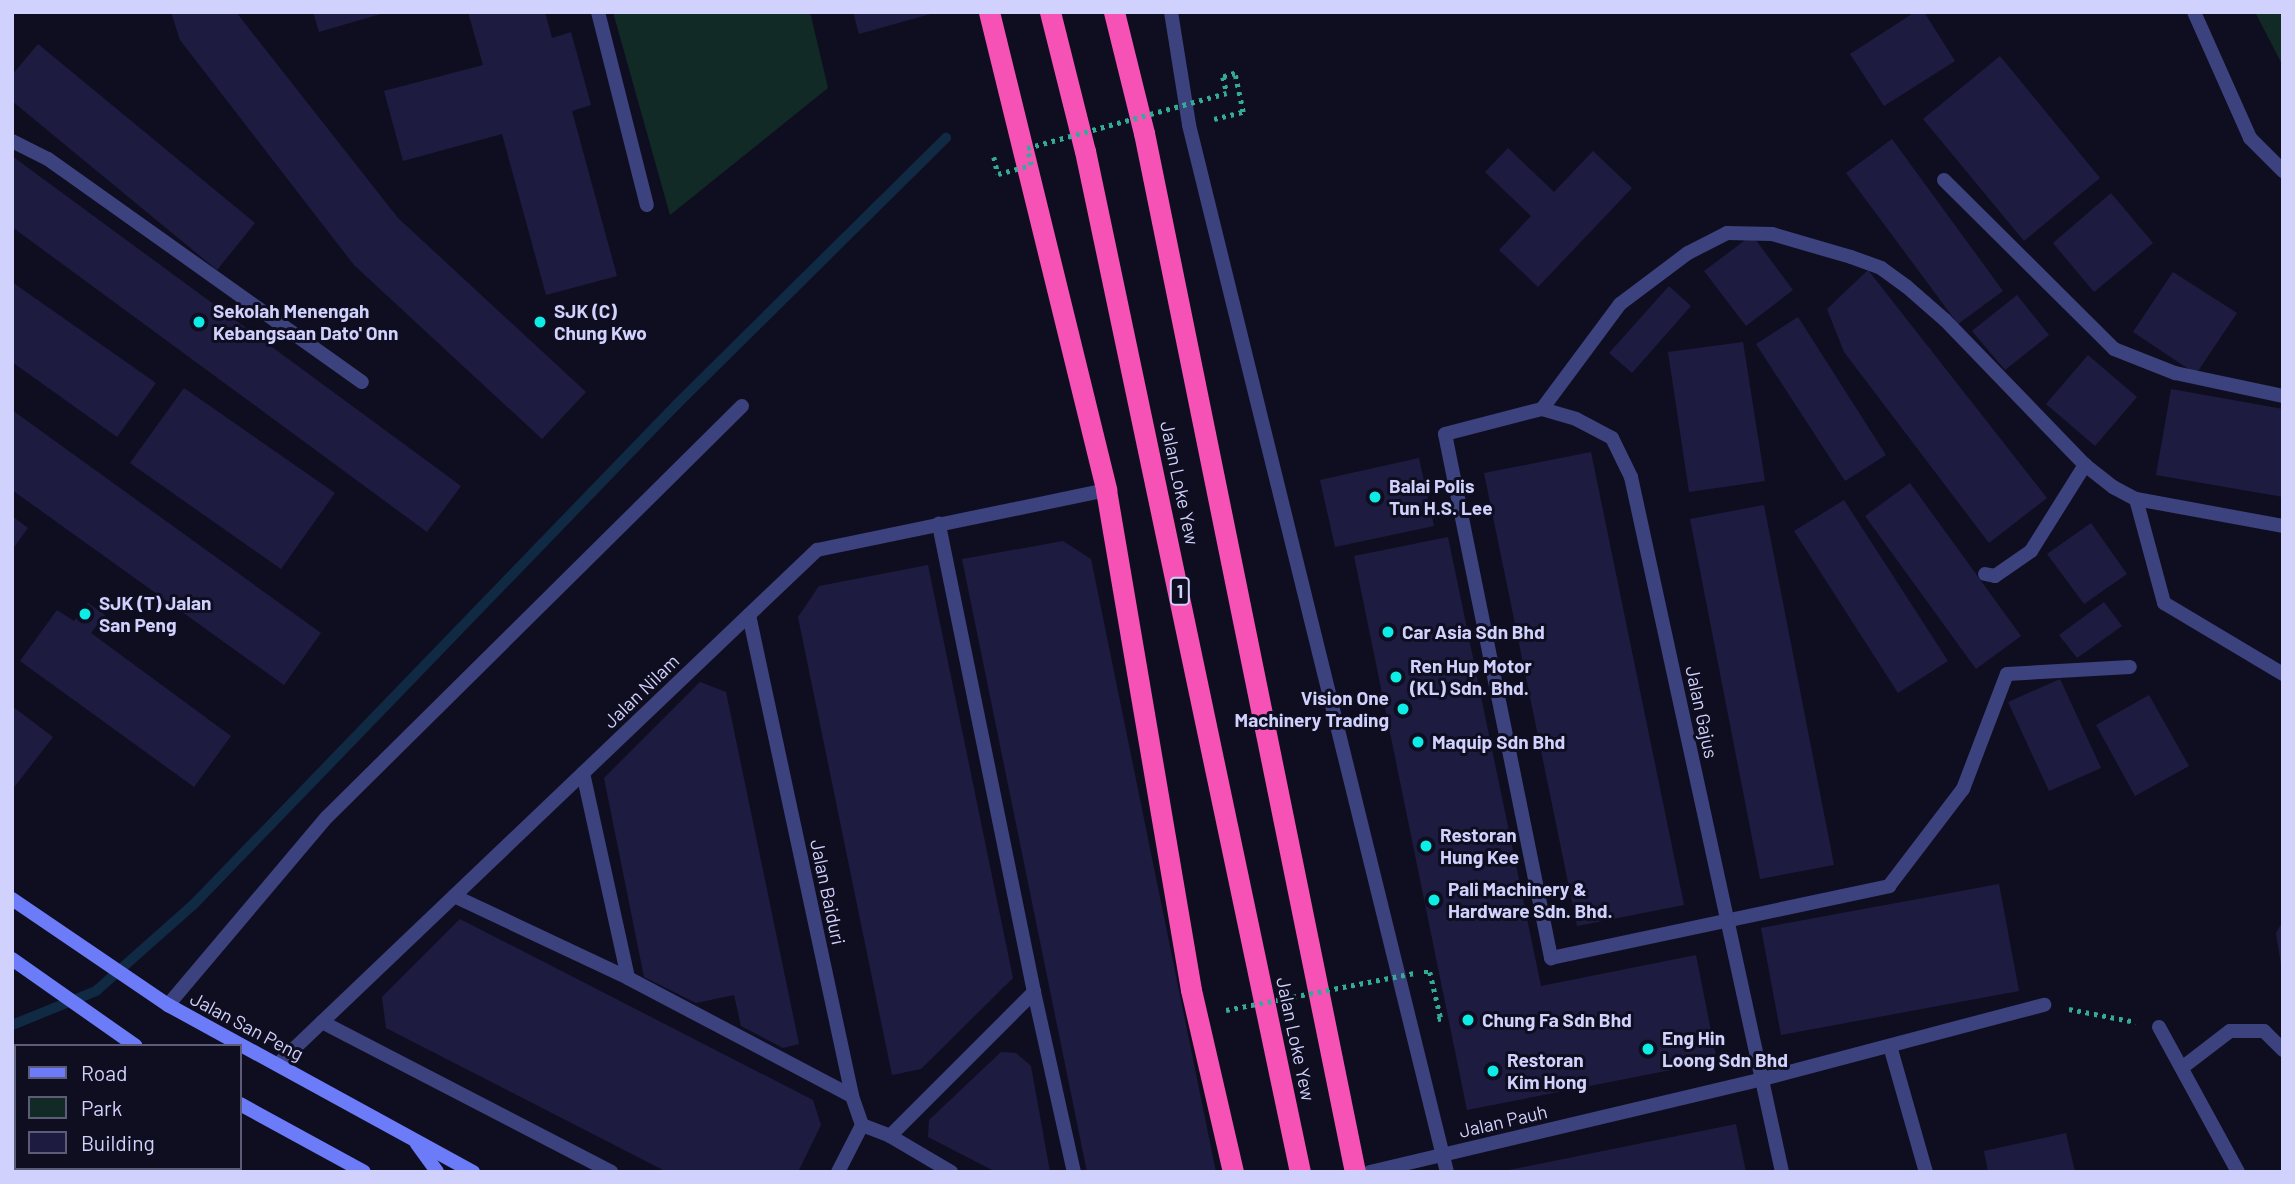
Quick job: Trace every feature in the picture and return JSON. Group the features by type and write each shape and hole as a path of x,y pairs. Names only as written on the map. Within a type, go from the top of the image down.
{"highway":[{"path":"989,12 1106,490 1191,990 1234,1172"},
{"name":"Jalan Loke Yew","path":"1050,12 1094,191 1300,1172"},
{"name":"Jalan Loke Yew","path":"1114,12 1144,133 1355,1172"}],"street":[{"path":"598,12 647,205"},
{"path":"1171,12 1189,125 1445,1154 1447,1172"},
{"path":"2194,12 2250,138 2283,171"},
{"path":"12,141 48,159 362,382"},
{"path":"1944,180 2114,349 2175,373 2283,396"},
{"path":"2130,667 2007,674 1964,789 1889,886 1728,924 1551,958 1445,434 1542,409 1620,304 1688,253 1727,233 1750,231 1841,253 1881,268 1945,320 2085,465 2136,499 2283,526"},
{"path":"168,1005 327,817 742,406"},
{"name":"Jalan Gajus","path":"1542,409 1576,419 1612,438 1631,477 1782,1172"},
{"path":"1984,574 1995,576 2031,551 2085,465"},
{"name":"Jalan Nilam","path":"278,1064 817,550 1106,490"},
{"path":"2136,499 2164,603 2283,674"},
{"path":"939,524 1034,992 1074,1172"},
{"name":"Jalan Baiduri","path":"749,615 852,1096 862,1125"},
{"path":"583,773 628,978"},
{"path":"454,896 628,978 852,1096"},
{"name":"Jalan San Peng","path":"12,899 141,988 241,1044"},
{"path":"12,959 133,1044"},
{"path":"890,1136 1034,992"},
{"name":"Jalan Pauh","path":"1370,1172 1763,1079 2044,1004"},
{"path":"322,1022 611,1172"},
{"path":"2159,1027 2238,1172"},
{"path":"2183,1067 2230,1031 2264,1031 2283,1050"},
{"name":"Jalan San Peng","path":"242,1045 473,1172"},
{"path":"1890,1045 1926,1172"},
{"path":"242,1105 364,1172"},
{"path":"838,1172 862,1125 890,1136 951,1172"},
{"path":"414,1140 437,1172"}],"path":[{"path":"994,157 998,174 1031,165 1027,148 1227,93 1223,77 1235,74 1243,112"},
{"path":"1226,1010 1414,973"},
{"path":"2044,1004 2159,1027"}],"green space":[{"path":"613,12 810,12 828,88 670,215"},
{"path":"2255,12 2283,12 2283,66"}],"building":[{"path":"171,12 236,12 398,218 586,392 542,439 354,265 180,40"},
{"path":"313,12 384,12 384,13 319,32"},
{"path":"468,12 545,12 552,38 571,32 591,105 572,111 617,276 546,295 502,134 403,161 384,91 483,65"},
{"path":"853,12 934,12 934,13 859,34"},
{"path":"1915,12 1924,12 1955,61 1884,106 1850,54"},
{"path":"38,44 255,223 217,270 12,101 12,75"},
{"path":"2000,56 2100,178 2024,241 1923,119"},
{"path":"1892,139 2003,291 1958,324 1846,173"},
{"path":"1508,148 1554,192 1593,151 1632,188 1538,287 1499,250 1531,216 1485,172"},
{"path":"12,156 461,486 427,532 12,227"},
{"path":"2111,193 2153,243 2094,292 2053,243"},
{"path":"1752,235 1793,290 1746,326 1704,271"},
{"path":"1868,270 2047,498 1989,543 1844,352 1827,309"},
{"path":"2173,272 2237,313 2196,374 2133,332"},
{"path":"12,282 156,383 117,437 12,362"},
{"path":"1669,286 1691,306 1632,373 1609,353"},
{"path":"2017,295 2049,335 2005,370 1972,331"},
{"path":"1798,317 1886,455 1845,481 1756,344"},
{"path":"1743,342 1765,481 1689,492 1668,352"},
{"path":"2088,355 2137,397 2095,446 2046,404"},
{"path":"184,388 335,493 281,569 130,463"},
{"path":"2171,389 2283,409 2283,497 2156,475"},
{"path":"12,410 321,633 284,685 12,490"},
{"path":"1591,452 1684,905 1577,926 1484,473"},
{"name":"Balai Polis Tun H.S. Lee","path":"1419,458 1434,526 1335,547 1320,480"},
{"path":"1910,483 2021,636 1976,669 1865,516"},
{"path":"1844,500 1948,661 1898,693 1794,531"},
{"path":"1764,505 1834,865 1760,879 1690,519"},
{"path":"12,516 28,528 12,550"},
{"path":"2091,523 2127,574 2084,604 2047,554"},
{"path":"1448,537 1541,986 1696,955 1717,1061 1467,1110 1354,556"},
{"path":"1063,541 1091,559 1216,1172 1087,1172 962,559"},
{"path":"928,565 1013,978 921,1069 892,1075 798,617 819,586"},
{"path":"2104,602 2122,626 2077,658 2059,635"},
{"path":"88,603 105,615 91,633 231,736 194,787 20,661 57,610 74,621"},
{"path":"2060,679 2101,768 2049,791 2008,702"},
{"path":"700,682 726,692 799,1044 783,1048 741,1026 734,995 696,1003 644,977 604,778"},
{"path":"2149,695 2189,766 2135,796 2096,725"},
{"path":"12,706 53,737 12,790"},
{"path":"1999,884 2019,991 1781,1035 1761,928"},
{"path":"460,919 813,1100 821,1125 798,1172 667,1172 386,1028 382,997"},
{"path":"2283,921 2283,965 2281,965 2276,933"},
{"path":"1001,1052 1016,1053 1031,1066 1050,1172 996,1172 928,1137 929,1120"},
{"path":"1736,1124 1746,1172 1504,1172 1504,1171"},
{"path":"2066,1133 2075,1172 1988,1172 1984,1151"}],"waterway":[{"path":"12,1025 96,991 194,904 676,405 946,138"}],"place":[{"name":"Sekolah Menengah Kebangsaan Dato' Onn","path":"199,322"},
{"name":"SJK (C) Chung Kwo","path":"540,322"},
{"name":"Balai Polis Tun H.S. Lee","path":"1375,497"},
{"name":"SJK (T) Jalan San Peng","path":"85,614"},
{"name":"Car Asia Sdn Bhd","path":"1388,632"},
{"name":"Ren Hup Motor (KL) Sdn. Bhd.","path":"1396,677"},
{"name":"Vision One Machinery Trading","path":"1403,709"},
{"name":"Maquip Sdn Bhd","path":"1418,742"},
{"name":"Restoran Hung Kee","path":"1426,846"},
{"name":"Pali Machinery & Hardware Sdn. Bhd.","path":"1434,900"},
{"name":"Chung Fa Sdn Bhd","path":"1468,1020"},
{"name":"Eng Hin Loong Sdn Bhd","path":"1648,1049"},
{"name":"Restoran Kim Hong","path":"1493,1071"}]}
